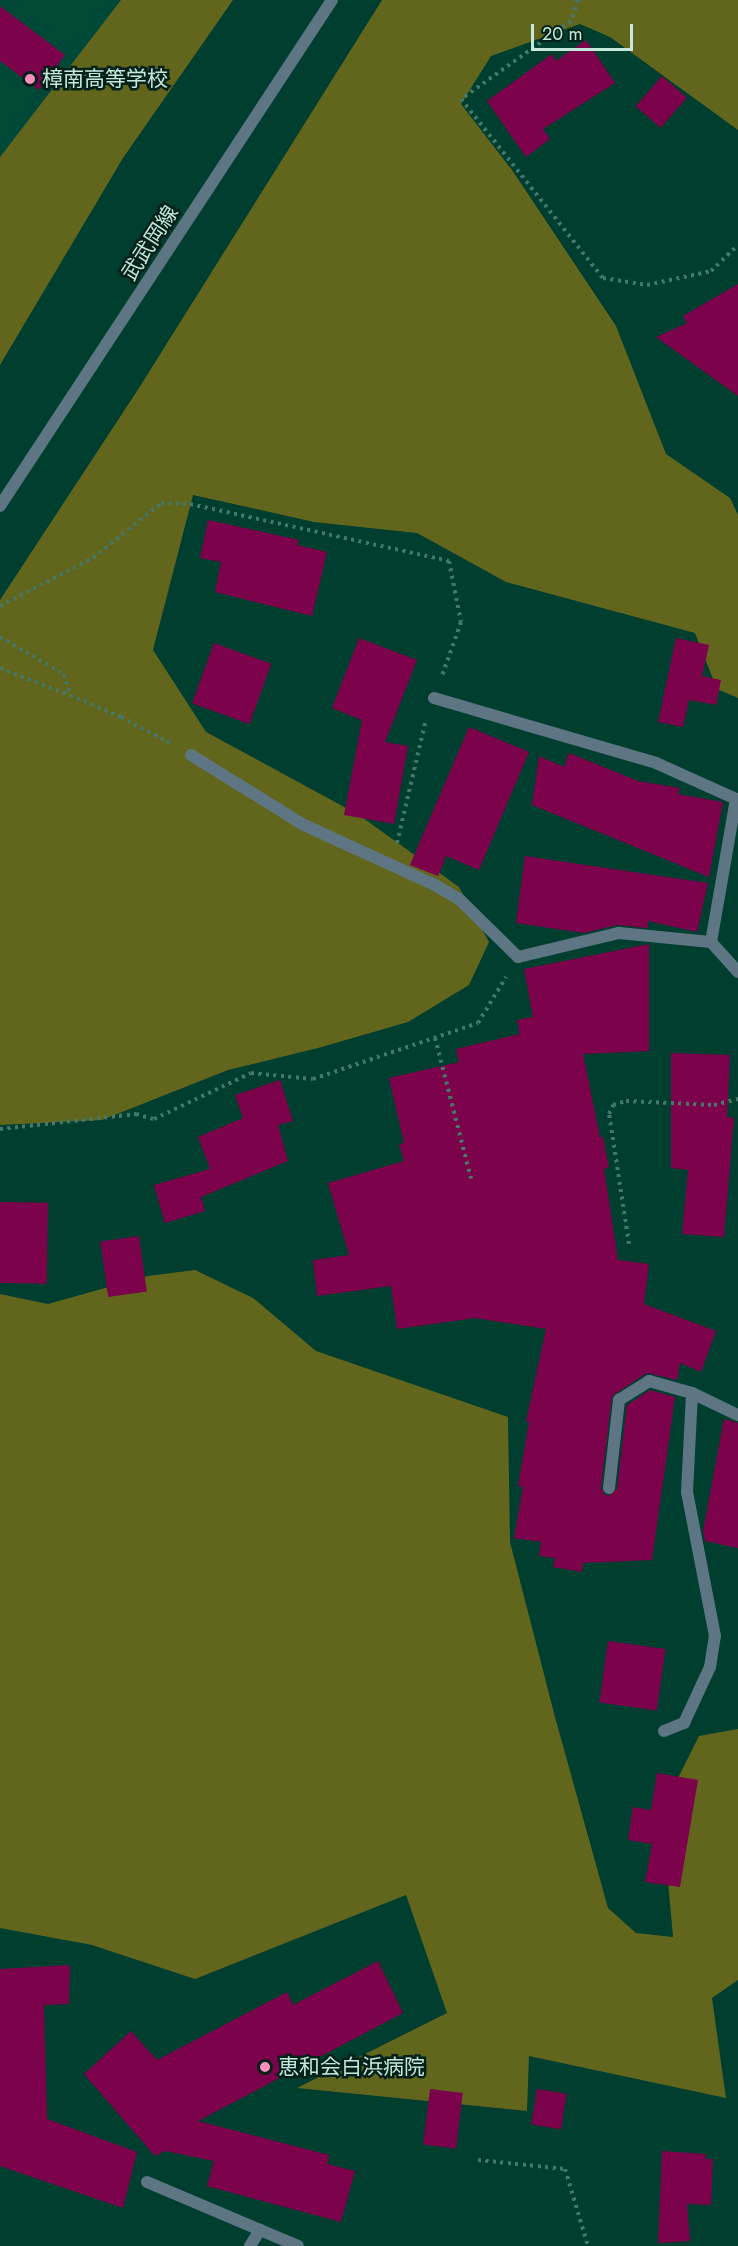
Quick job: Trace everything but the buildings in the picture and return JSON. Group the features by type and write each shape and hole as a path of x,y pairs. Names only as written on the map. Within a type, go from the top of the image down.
{"street":[{"name":"武武岡線","path":"0,506 332,0"},
{"path":"434,698 656,764 736,799 711,942"},
{"path":"191,755 304,825 459,899 518,957 619,933 711,942 738,972"},
{"path":"609,1488 619,1400 649,1381 692,1393 738,1415"},
{"path":"664,1731 684,1723 710,1667 715,1636 687,1492 692,1393"},
{"path":"147,2182 298,2246"},
{"path":"250,2246 260,2230"}],"path":[{"path":"578,0 571,21 461,99 603,278 647,285 711,271 738,245"},
{"path":"0,606 93,558 161,503 190,504 449,561 461,622 421,732 392,866"},
{"path":"0,637 64,674 70,695"},
{"path":"0,668 121,717 191,755"},
{"path":"0,1130 136,1114 154,1119 251,1073 313,1079 478,1023 518,957"},
{"path":"435,1038 471,1178"},
{"path":"628,1244 609,1114 613,1105 626,1101 714,1106 738,1099"},
{"path":"478,2160 565,2169 588,2246"}],"shaded area":[{"name":"樟南高等学校","path":"0,0 121,0 0,157"},
{"path":"121,0 233,0 123,158 0,365 0,157"},
{"path":"382,0 738,0 738,130 610,37 580,24 491,56 461,104 512,170 616,326 666,454 730,498 738,515 738,698 717,689 695,633 506,582 417,533 314,522 193,495 153,650 206,732 359,815 459,887 489,942 469,985 408,1022 318,1048 228,1070 102,1120 0,1125 0,600 139,388"},
{"path":"195,1270 253,1298 316,1351 508,1417 510,1542 608,1908 636,1933 673,1937 667,1870 692,1817 673,1788 699,1736 738,1729 738,1980 712,1998 726,2098 529,2056 527,2111 297,2088 447,2013 406,1895 195,1979 92,1945 0,1928 0,1294 48,1304 148,1276"}],"place":[{"name":"樟南高等学校","path":"30,79"},
{"name":"恵和会白浜病院","path":"265,2067"}]}
